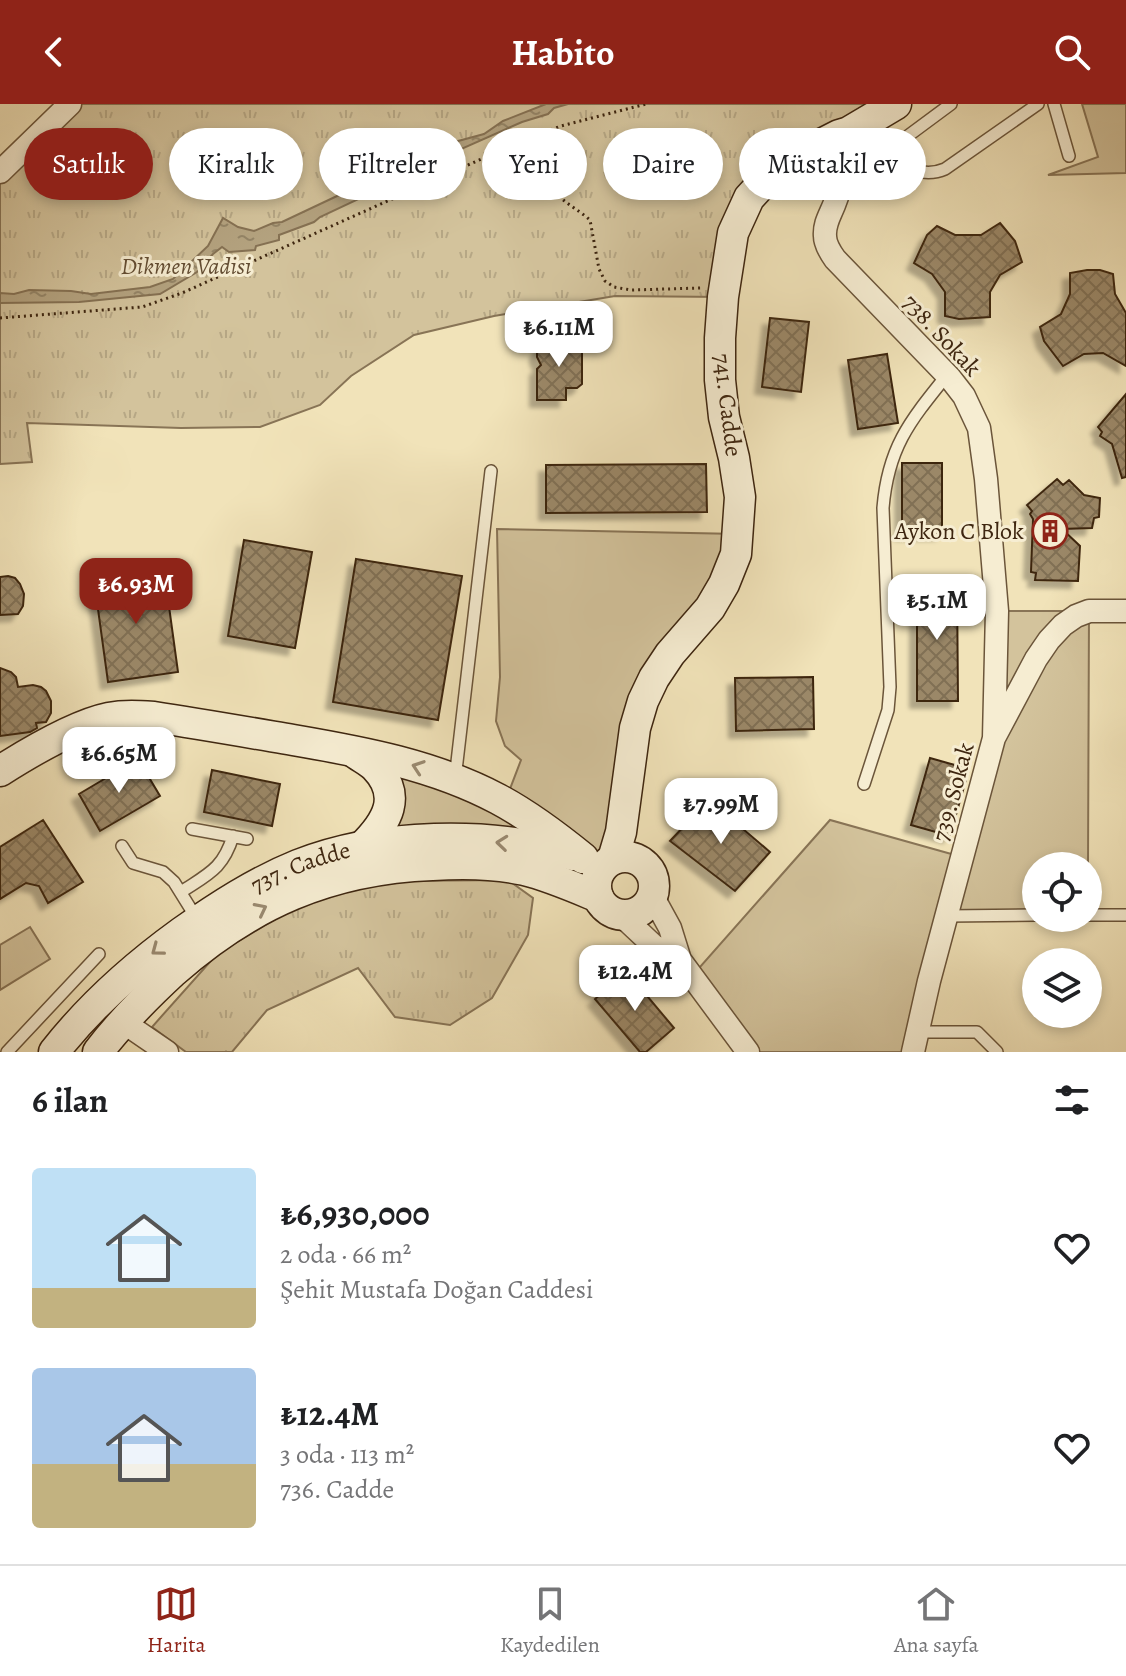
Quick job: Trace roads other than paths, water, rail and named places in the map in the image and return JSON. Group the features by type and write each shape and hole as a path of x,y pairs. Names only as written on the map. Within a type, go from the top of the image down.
{"street":[{"name":"741. Cadde","path":"857,128 896,104"},
{"path":"0,172 60,107"},
{"name":"741. Cadde","path":"651,882 639,837 632,763 635,728 654,678 670,654 710,608 736,554 740,497 724,417 720,338 733,233 748,200"},
{"name":"738. Sokak","path":"836,200 826,224 826,243 835,259 947,375 964,396 979,428 997,611 994,738"},
{"name":"739. Sokak","path":"915,1042 994,738 1036,659 1063,625 1089,611 1126,611"},
{"path":"0,771 87,724 129,715 399,760 497,798 600,861 596,881 610,906 654,946 680,960"},
{"path":"352,750 375,767 387,784 390,801 386,819 363,846"},
{"name":"741. Cadde","path":"600,861 621,832 632,763"},
{"name":"737. Cadde","path":"54,1052 102,999 140,964 198,921 284,871 320,857 363,846 413,840 471,840 528,845 600,861 632,857 641,861 651,882"},
{"name":"737. Cadde","path":"98,1052 158,986 194,954 248,916 277,901 348,876 408,866 496,865 551,878 610,906"},
{"path":"610,906 631,915 640,912 648,905 651,882"},
{"path":"651,882 680,960 748,1052"},
{"path":"123,1022 167,1052"}],"lane":[{"path":"919,128 951,104"},
{"path":"926,172 945,169 1038,104"},
{"path":"1054,104 1069,156"},
{"path":"864,784 888,710 890,687 883,508 885,482 892,455 914,415 947,375"},
{"path":"455,780 491,471"},
{"path":"192,829 247,839"},
{"path":"181,892 221,863 233,836"},
{"path":"122,846 133,863 163,872 174,882 198,921"},
{"path":"947,916 1022,915"},
{"path":"1102,915 1126,915"},
{"path":"7,1052 99,954"},
{"path":"915,1042 977,1032 997,1052"}],"water":[{"path":"546,104 568,104 508,128 493,128"},
{"path":"482,135 482,140 466,147 466,139"},
{"path":"329,200 356,200 314,222 279,235 279,240 256,246 255,250 229,252 222,247 197,272 160,294 79,302 0,303 0,293 14,294 29,290 91,294 150,287 173,279 208,246 223,218 238,227 254,231 282,222"}],"place":[{"name":"Aykon C Blok","path":"1050,531"}],"park label":[{"name":"Dikmen Vadisi","path":"186,266"}]}
